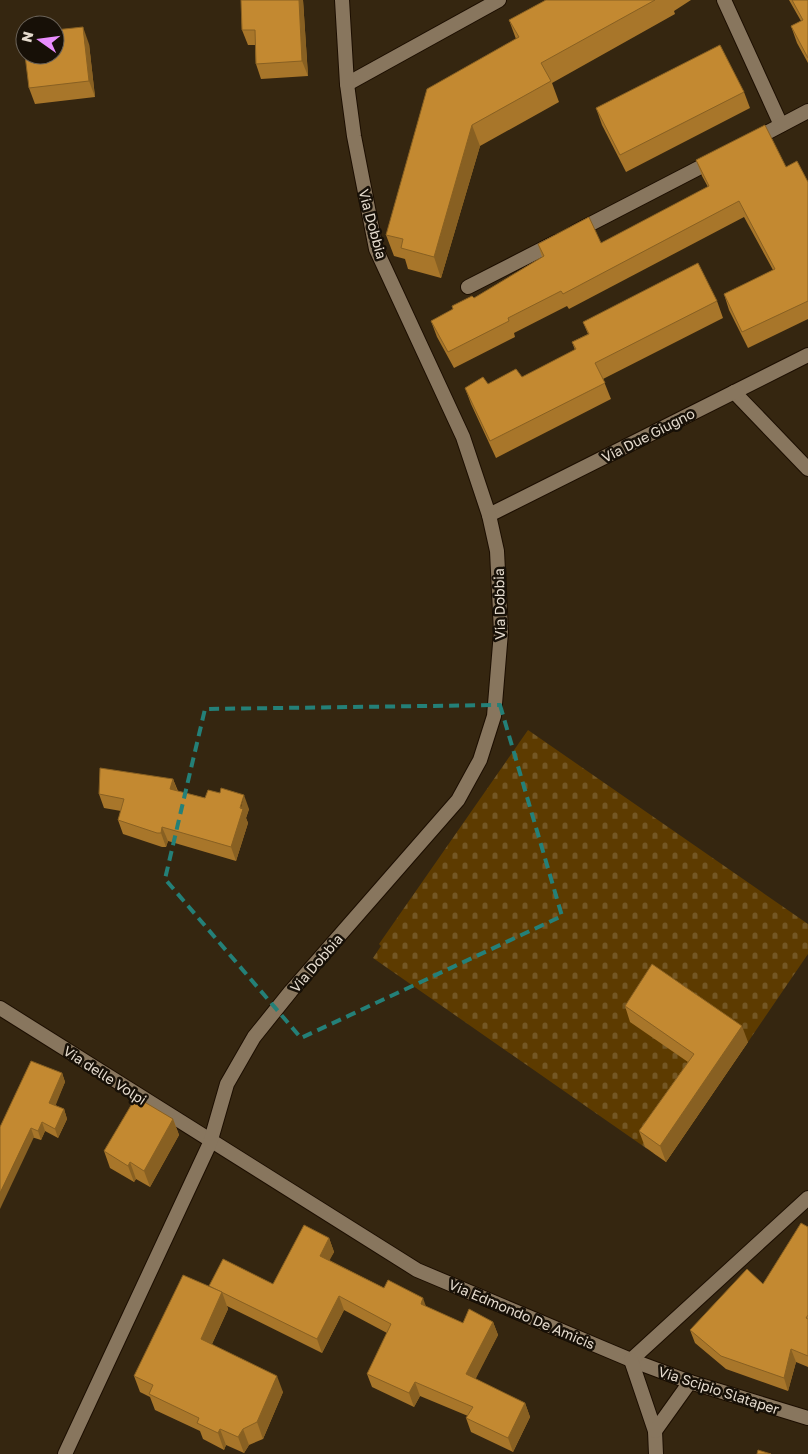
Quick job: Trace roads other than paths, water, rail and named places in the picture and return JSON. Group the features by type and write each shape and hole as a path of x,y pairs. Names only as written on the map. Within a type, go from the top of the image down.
{"street":[{"name":"Via Dobbia","path":"65,1454 210,1142 227,1084 254,1037 291,991 458,800 480,760 494,716 501,632 497,550 489,515 463,437 376,248 355,146 347,84 342,0"},
{"path":"347,84 499,0"},
{"path":"724,0 781,126"},
{"path":"468,287 808,111"},
{"name":"Via Due Giugno","path":"489,515 808,355"},
{"path":"734,392 808,469"},
{"name":"Via delle Volpi","path":"0,1008 210,1142"},
{"name":"Via Edmondo De Amicis","path":"210,1142 417,1270 631,1360"},
{"path":"656,1454 655,1431 631,1360 808,1198"},
{"name":"Via Scipio Slataper","path":"631,1360 690,1382 808,1418"},
{"path":"655,1431 690,1382"}]}
